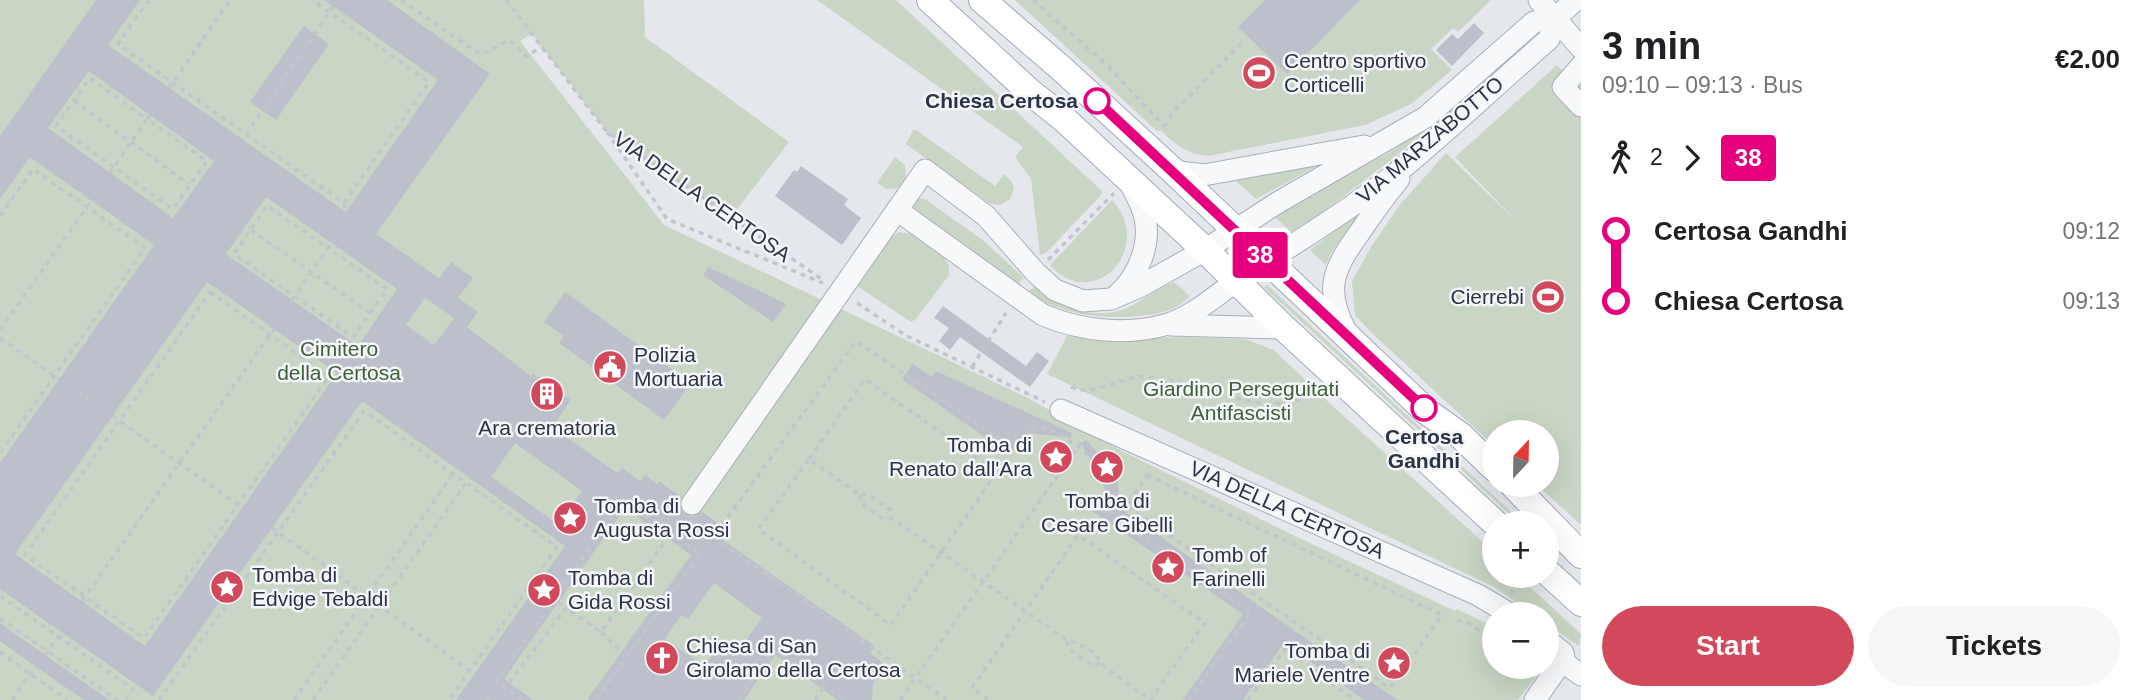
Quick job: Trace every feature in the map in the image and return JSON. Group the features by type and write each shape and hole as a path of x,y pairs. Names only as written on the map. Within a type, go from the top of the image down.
{"main road":[{"path":"930,0 1120,186 1221,239 1252,271 1284,328 1482,511"},
{"path":"982,0 1169,167 1221,239 1252,271 1350,339 1426,411 1461,436 1482,456"},
{"path":"1525,497 1581,555"},
{"path":"1559,583 1581,603"}],"street":[{"path":"1539,0 1581,48"},
{"name":"VIA MARZABOTTO","path":"1111,299 1139,287 1221,239 1437,108 1534,22 1555,18 1576,0"},
{"name":"VIA MARZABOTTO","path":"1165,324 1194,311 1345,210 1418,156 1549,39 1555,18"},
{"path":"1581,66 1563,87 1581,106"},
{"path":"1169,167 1179,172 1204,176 1383,142"},
{"path":"1350,339 1334,305 1335,272 1346,250 1418,156"},
{"path":"692,504 925,170 986,216 1036,273 1055,290 1083,301 1111,299 1133,278 1140,262 1145,216 1120,186"},
{"path":"897,210 1043,315 1054,319 1083,327 1119,330 1165,324 1284,328"},
{"name":"VIA DELLA CERTOSA","path":"1061,410 1490,602"},
{"path":"1535,700 1563,662 1563,653 1559,650"},
{"path":"1563,662 1581,675"}],"path":[{"path":"149,0 118,44 344,203 346,212"},
{"path":"169,88 230,0"},
{"path":"312,0 429,82 344,203"},
{"path":"401,0 481,55 508,40 526,57 541,47"},
{"name":"VIA DELLA CERTOSA","path":"506,0 607,132 905,335 1061,410"},
{"path":"1033,0 1106,64 1164,126"},
{"path":"246,134 333,7"},
{"path":"1161,131 1173,112 1241,44"},
{"path":"90,78 149,117 207,160 173,209 56,126 90,78"},
{"path":"74,102 190,184"},
{"path":"110,173 149,117"},
{"path":"607,132 667,219 841,293"},
{"path":"0,216 33,169 145,248 0,453"},
{"path":"1045,263 1120,186"},
{"path":"0,330 92,200"},
{"path":"267,206 328,248 387,289 354,337 234,254 267,206"},
{"path":"251,229 370,313"},
{"path":"294,298 332,243"},
{"path":"210,292 329,376 144,638 25,555 120,422 210,292"},
{"path":"972,367 1013,302"},
{"path":"82,601 274,329"},
{"path":"0,338 59,379"},
{"path":"947,700 713,537 856,341 1004,442 1009,443 1020,431 1036,426 1058,433 1097,461 1108,474 1111,489 1107,512 1251,612 1188,700"},
{"path":"1071,387 1083,392 1140,376 1187,383 1226,396 1287,404 1312,393 1319,386"},
{"path":"865,379 997,472 941,552 891,625 758,529 865,379"},
{"path":"78,393 93,403"},
{"path":"159,700 364,411 557,547 449,700"},
{"path":"112,416 243,508"},
{"path":"900,700 1085,435"},
{"path":"809,459 860,495 868,495 892,511 892,518"},
{"path":"294,700 453,474"},
{"path":"1147,475 1442,615 1390,688 1127,506 1147,475"},
{"path":"313,700 466,483"},
{"path":"860,495 861,503 885,520 892,518"},
{"path":"522,700 496,682 624,500 700,554 596,700"},
{"path":"892,518 1067,641 1069,649 1092,665 1101,664"},
{"path":"272,528 470,671"},
{"path":"988,700 972,688 1079,535 1205,623 1150,700 1101,664 1098,656 1076,640 1067,641"},
{"path":"601,632 667,538"},
{"path":"531,584 536,587"},
{"path":"0,596 59,634 133,689 128,699"},
{"path":"558,602 601,632 621,653"},
{"path":"509,683 566,608"},
{"path":"0,618 46,653 117,700"},
{"path":"1457,620 1468,623 1482,633"},
{"path":"46,653 59,634"},
{"path":"1248,700 1285,649 1355,700"},
{"path":"739,700 773,650 845,700"},
{"path":"0,652 67,700"},
{"path":"12,700 36,666"},
{"path":"815,700 825,686"},
{"path":"487,700 495,691"}],"green space":[{"name":"Cimitero della Certosa","path":"0,0 644,0 645,37 789,142 731,217 607,132 532,34 520,41 664,225 1028,398 1124,452 1293,535 1482,621 1482,679 1534,679 1518,700 0,700"},
{"path":"817,0 896,0 1102,191 1102,194 1046,253 1040,255 1031,179 1015,157 1023,147"},
{"name":"Centro sportivo Corticelli","path":"1015,0 1491,0 1458,32 1453,28 1431,49 1452,70 1411,104 1365,125 1208,156 1188,151 1160,130 1158,132"},
{"path":"1537,32 1538,35 1426,133 1310,222 1291,232 1276,218 1306,196 1390,152 1425,129"},
{"path":"1557,65 1575,83 1581,77 1581,525 1550,497 1559,497 1559,420 1482,420 1482,435 1355,315 1352,281 1371,247 1399,206 1446,153 1519,224 1455,157"},
{"path":"913,130 995,186 1004,174 1014,188 1010,199 1000,205 989,203 906,144"},
{"path":"895,157 905,165 906,178 898,188 886,189 877,183"},
{"path":"1319,165 1256,199 1235,180"},
{"path":"917,198 925,199 984,241 1024,278 1017,284 917,212 913,206"},
{"path":"1112,200 1124,219 1127,237 1123,255 1114,269 1100,279 1084,282 1067,278 1050,265"},
{"path":"1354,216 1358,217 1332,251 1326,265 1310,250"},
{"path":"899,232 911,234 944,258 949,266 949,275 911,322 857,286 890,238"},
{"path":"1174,282 1190,296 1172,309 1139,316 1076,313 1057,308 1029,290 1036,286 1057,301 1081,311 1106,313 1131,306"},
{"path":"1267,285 1482,485 1482,489 1264,287"},
{"name":"Giardino Perseguitati Antifascisti","path":"1067,336 1102,339 1245,339 1274,350 1482,541 1482,581 1047,374"},
{"path":"1491,497 1495,497 1510,511 1506,511"},
{"name":"Giardino Perseguitati Antifascisti","path":"1495,588 1531,588 1546,602 1516,602"},
{"name":"Giardino Perseguitati Antifascisti","path":"1559,614 1581,634 1579,646 1559,632"}],"building":[{"path":"96,0 140,0 108,45 346,212 438,80 324,0 387,0 490,74 376,234 439,278 451,262 473,278 458,298 478,312 467,327 531,376 533,373 571,400 552,427 617,473 622,468 640,481 645,475 657,484 659,481 681,497 679,504 684,514 692,517 702,512 726,529 720,538 875,646 870,653 884,664 873,683 872,700 838,700 775,655 744,700 587,700 691,555 625,508 504,679 533,700 456,700 565,546 362,401 153,696 0,589 0,463 154,245 30,157 0,199 0,136","holes":["89,71 214,161 173,218 48,128","266,197 397,289 358,346 226,254","207,282 337,373 145,646 15,554","425,298 454,318 434,345 406,325","515,443 582,491 558,524 491,477","714,583 762,618 739,650 724,639 704,666 665,639 681,615 688,619"]},
{"path":"1265,0 1360,0 1287,74 1238,27"},
{"path":"1474,23 1484,33 1452,66 1436,50 1452,34 1458,39"},
{"path":"304,26 329,44 276,120 250,102"},
{"path":"801,166 848,199 844,205 861,218 842,245 775,196 794,170 797,172"},
{"path":"708,267 786,304 773,322 703,275"},
{"path":"565,292 691,383 664,420 559,343 564,336 544,322"},
{"path":"943,306 1026,366 1037,352 1049,361 1030,387 960,337 950,350 939,341 949,328 934,318"},
{"path":"913,364 932,377 936,371 1072,433 1071,438 1031,433 1024,436 1010,455 902,379"},
{"path":"1086,440 1109,464 1110,459 1120,461 1118,484 1119,496 1122,498 1121,509 1398,700 1364,700 1284,643 1243,700 1183,700 1243,614 1092,511 1103,493 1104,486 1081,444"},
{"path":"0,623 109,700 84,700 42,671 0,641"}],"bus line":[{"name":"38","path":"1097,101 1424,408"}],"place":[{"name":"Centro sportivo Corticelli","path":"1259,73"},
{"name":"Chiesa Certosa","path":"1097,101"},
{"name":"Cierrebi","path":"1548,297"},
{"name":"Polizia Mortuaria","path":"610,367"},
{"name":"Ara crematoria","path":"547,394"},
{"name":"Certosa Gandhi","path":"1424,408"},
{"name":"Tomba di Renato dall'Ara","path":"1056,457"},
{"name":"Tomba di Cesare Gibelli","path":"1107,467"},
{"name":"Tomba di Augusta Rossi","path":"570,518"},
{"name":"Tomb of Farinelli","path":"1168,567"},
{"name":"Tomba di Edvige Tebaldi","path":"227,587"},
{"name":"Tomba di Gida Rossi","path":"544,590"},
{"name":"Chiesa di San Girolamo della Certosa","path":"662,658"},
{"name":"Tomba di Mariele Ventre","path":"1394,663"}]}
